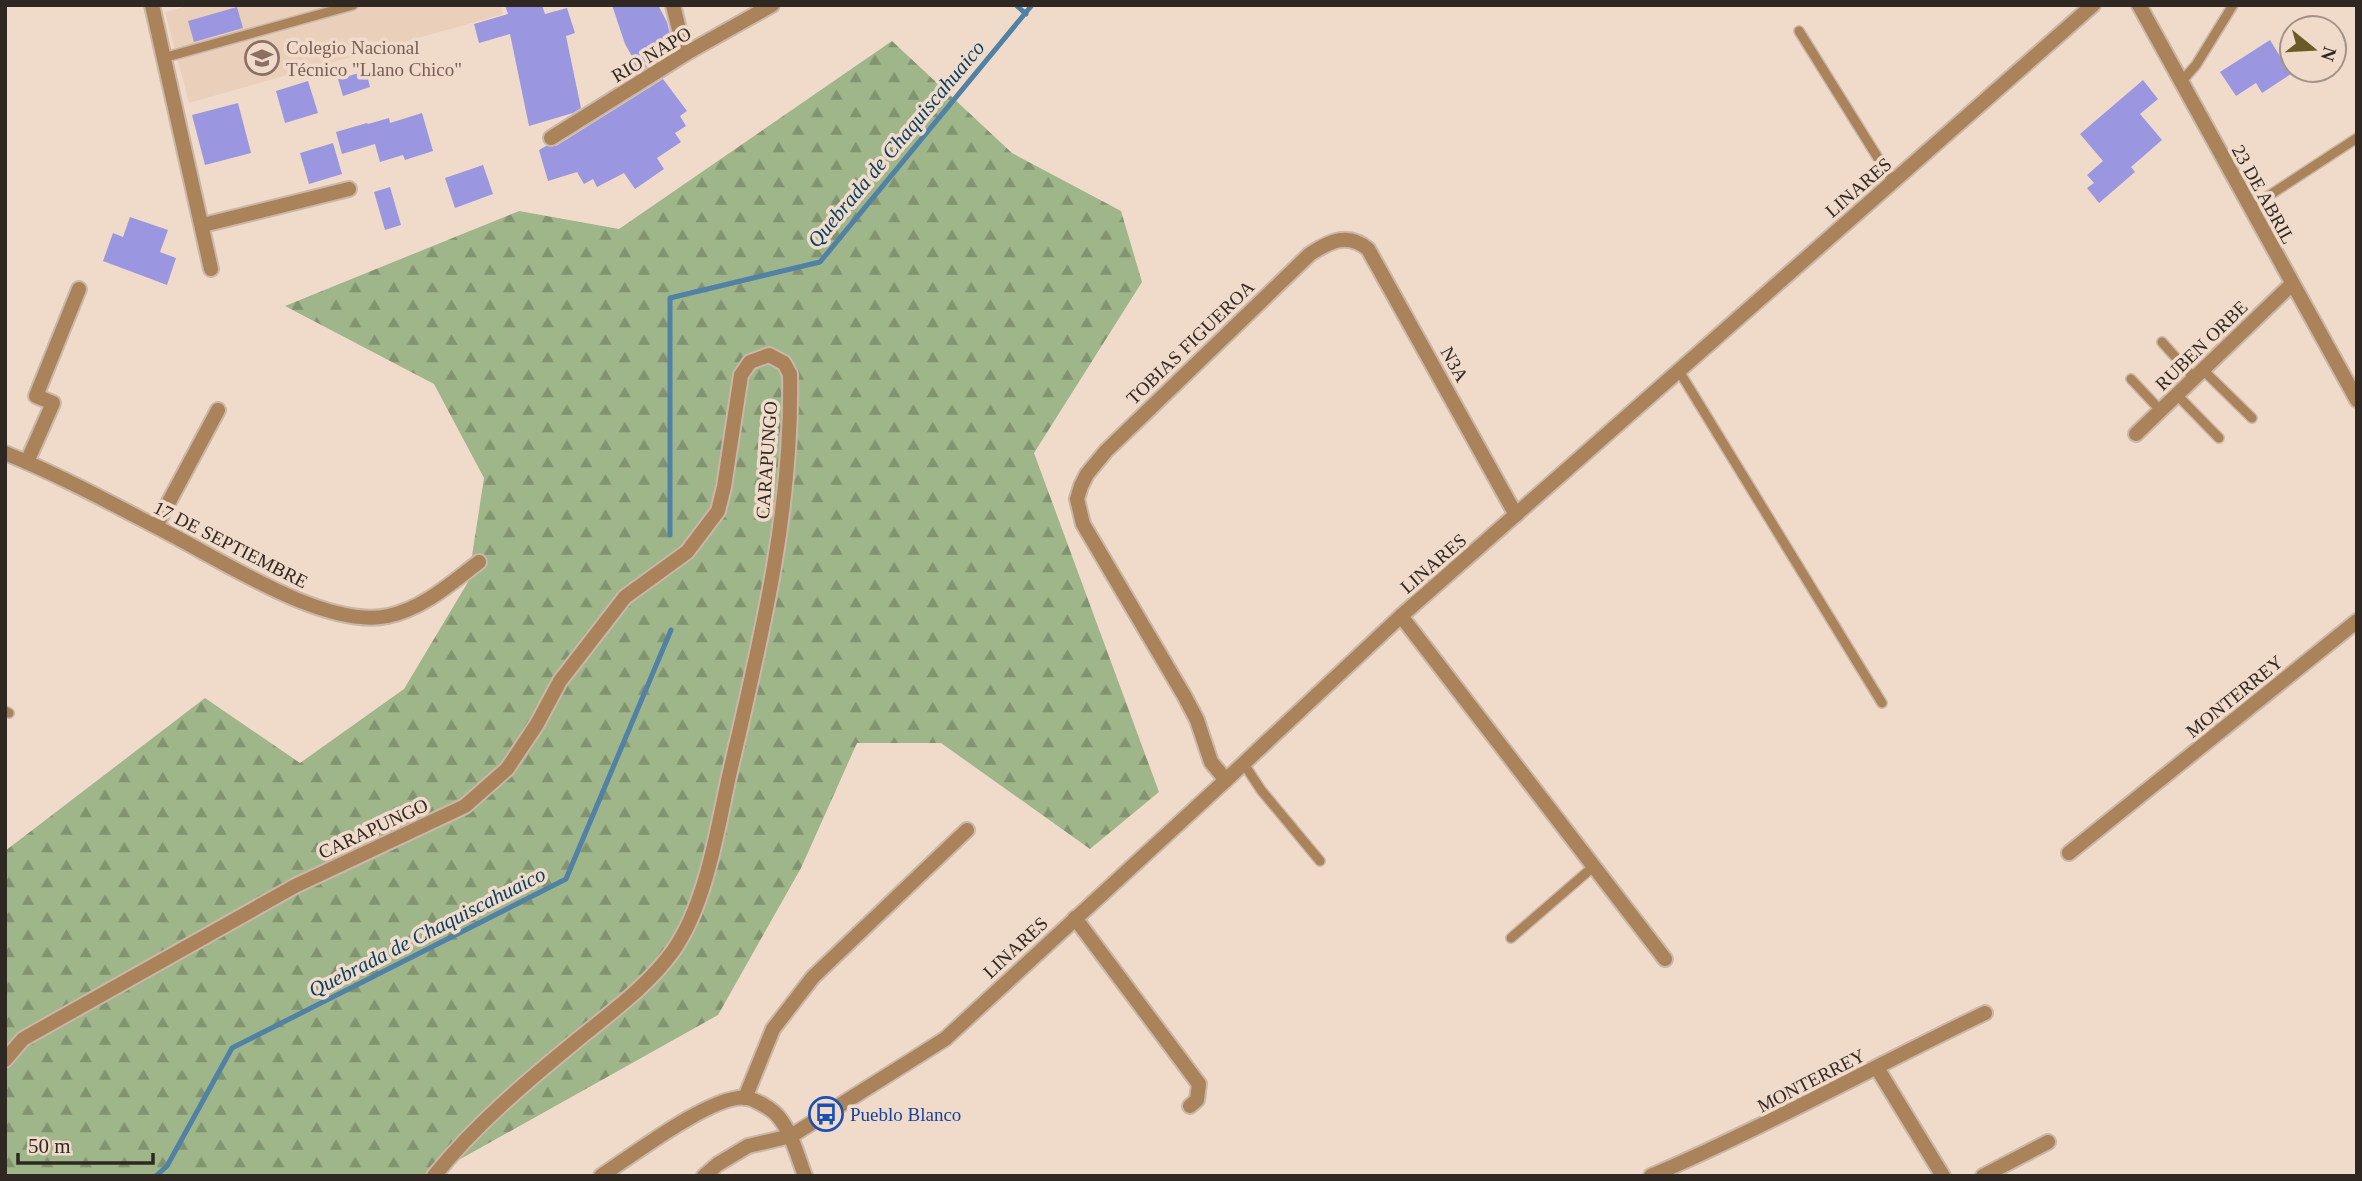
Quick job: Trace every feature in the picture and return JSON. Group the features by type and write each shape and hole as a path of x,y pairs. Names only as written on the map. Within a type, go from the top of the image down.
{"street":[{"path":"673,5 685,54"},
{"name":"RIO NAPO","path":"551,138 685,54 772,5"},
{"name":"LINARES","path":"704,1176 748,1146 791,1136 944,1039 1401,616 2093,5"},
{"name":"23 DE ABRIL","path":"2139,5 2357,400"},
{"path":"154,6 163,58 203,225 211,270"},
{"path":"203,225 349,189"},
{"name":"TOBIAS FIGUEROA","path":"1226,780 1211,762 1198,720 1083,524 1077,499 1087,474 1106,452 1245,315 1310,254 1335,239 1352,239"},
{"name":"N3A","path":"1352,239 1368,249 1384,275 1516,515"},
{"name":"RUBEN ORBE","path":"2136,434 2292,284"},
{"path":"27,462 53,403 36,396 79,289"},
{"name":"CARAPUNGO","path":"5,1060 23,1039 34,1032 295,886 465,806 488,788 507,769 537,724 560,681 625,597 687,552 718,511 741,375 750,362 769,355 784,363 790,374 789,460 771,596 718,824 692,916 673,950 648,981 521,1086 451,1155 435,1176"},
{"path":"156,526 218,410"},
{"name":"17 DE SEPTIEMBRE","path":"5,453 156,526 301,602 362,618 388,616 429,601 479,562"},
{"path":"1401,616 1665,959"},
{"name":"MONTERREY","path":"2069,853 2357,621"},
{"path":"745,1098 772,1029 813,977 967,830"},
{"path":"1075,918 1199,1084 1197,1100 1190,1107"},
{"name":"MONTERREY","path":"1651,1176 1726,1144 1985,1013"},
{"path":"1877,1068 1943,1176"},
{"path":"601,1176 713,1105 745,1098 760,1103 775,1114 791,1136 805,1176"},
{"path":"1983,1176 2048,1142"}],"lane":[{"path":"163,58 353,5"},
{"path":"2181,82 2196,65 2233,5"},
{"path":"1799,31 1893,182"},
{"path":"2250,208 2357,138"},
{"path":"2162,342 2252,418"},
{"path":"1679,371 1882,703"},
{"path":"2131,379 2161,411"},
{"path":"2177,395 2220,438"},
{"path":"1244,764 1261,790 1320,861"},
{"path":"1511,938 1592,867"}],"shaded area":[{"name":"Colegio Nacional Técnico \"Llano Chico\"","path":"191,5 500,5 503,14 189,103 165,12"}],"green space":[{"path":"892,41 1012,153 1121,211 1142,282 1034,453 1159,792 1090,849 941,743 857,743 801,868 718,1015 430,1176 5,1176 5,851 205,698 300,763 404,689 468,582 484,478 434,384 285,306 519,211 619,229"}],"building":[{"path":"505,5 542,5 545,14 567,8 575,33 566,36 581,108 573,113 529,126 510,34 479,43 474,24 508,14"},
{"path":"612,5 658,5 667,22 674,50 633,75 626,64 634,60 625,44"},
{"path":"237,7 243,28 194,42 188,21"},
{"path":"2270,40 2278,53 2278,83 2262,93 2256,83 2236,96 2220,72"},
{"path":"366,71 370,87 343,96 338,79"},
{"path":"663,79 687,111 680,116 686,126 675,133 681,142 657,158 664,169 635,189 624,173 597,187 593,179 584,184 577,172 548,181 539,150 546,146 556,146"},
{"path":"2143,80 2158,99 2140,114 2162,140 2131,167 2135,172 2099,203 2087,188 2094,183 2087,175 2103,161 2080,134"},
{"path":"308,81 318,113 285,123 276,91"},
{"path":"238,103 251,153 205,165 192,115"},
{"path":"422,113 433,151 405,160 403,155 380,162 375,144 342,154 336,132 389,118 390,123"},
{"path":"333,143 342,174 309,184 300,153"},
{"path":"483,165 493,194 455,208 445,178"},
{"path":"390,187 401,225 385,230 374,192"},
{"path":"130,217 168,230 160,252 176,258 167,285 103,261 113,233 123,237"}],"waterway":[{"path":"1016,5 1026,14"},
{"name":"Quebrada de Chaquiscahuaico","path":"670,535 670,298 820,262 1032,5"},
{"name":"Quebrada de Chaquiscahuaico","path":"156,1176 167,1166 232,1048 566,879 671,630"}],"place":[{"name":"Colegio Nacional Técnico \"Llano Chico\"","path":"262,58"},
{"name":"Pueblo Blanco","path":"826,1114"}]}
